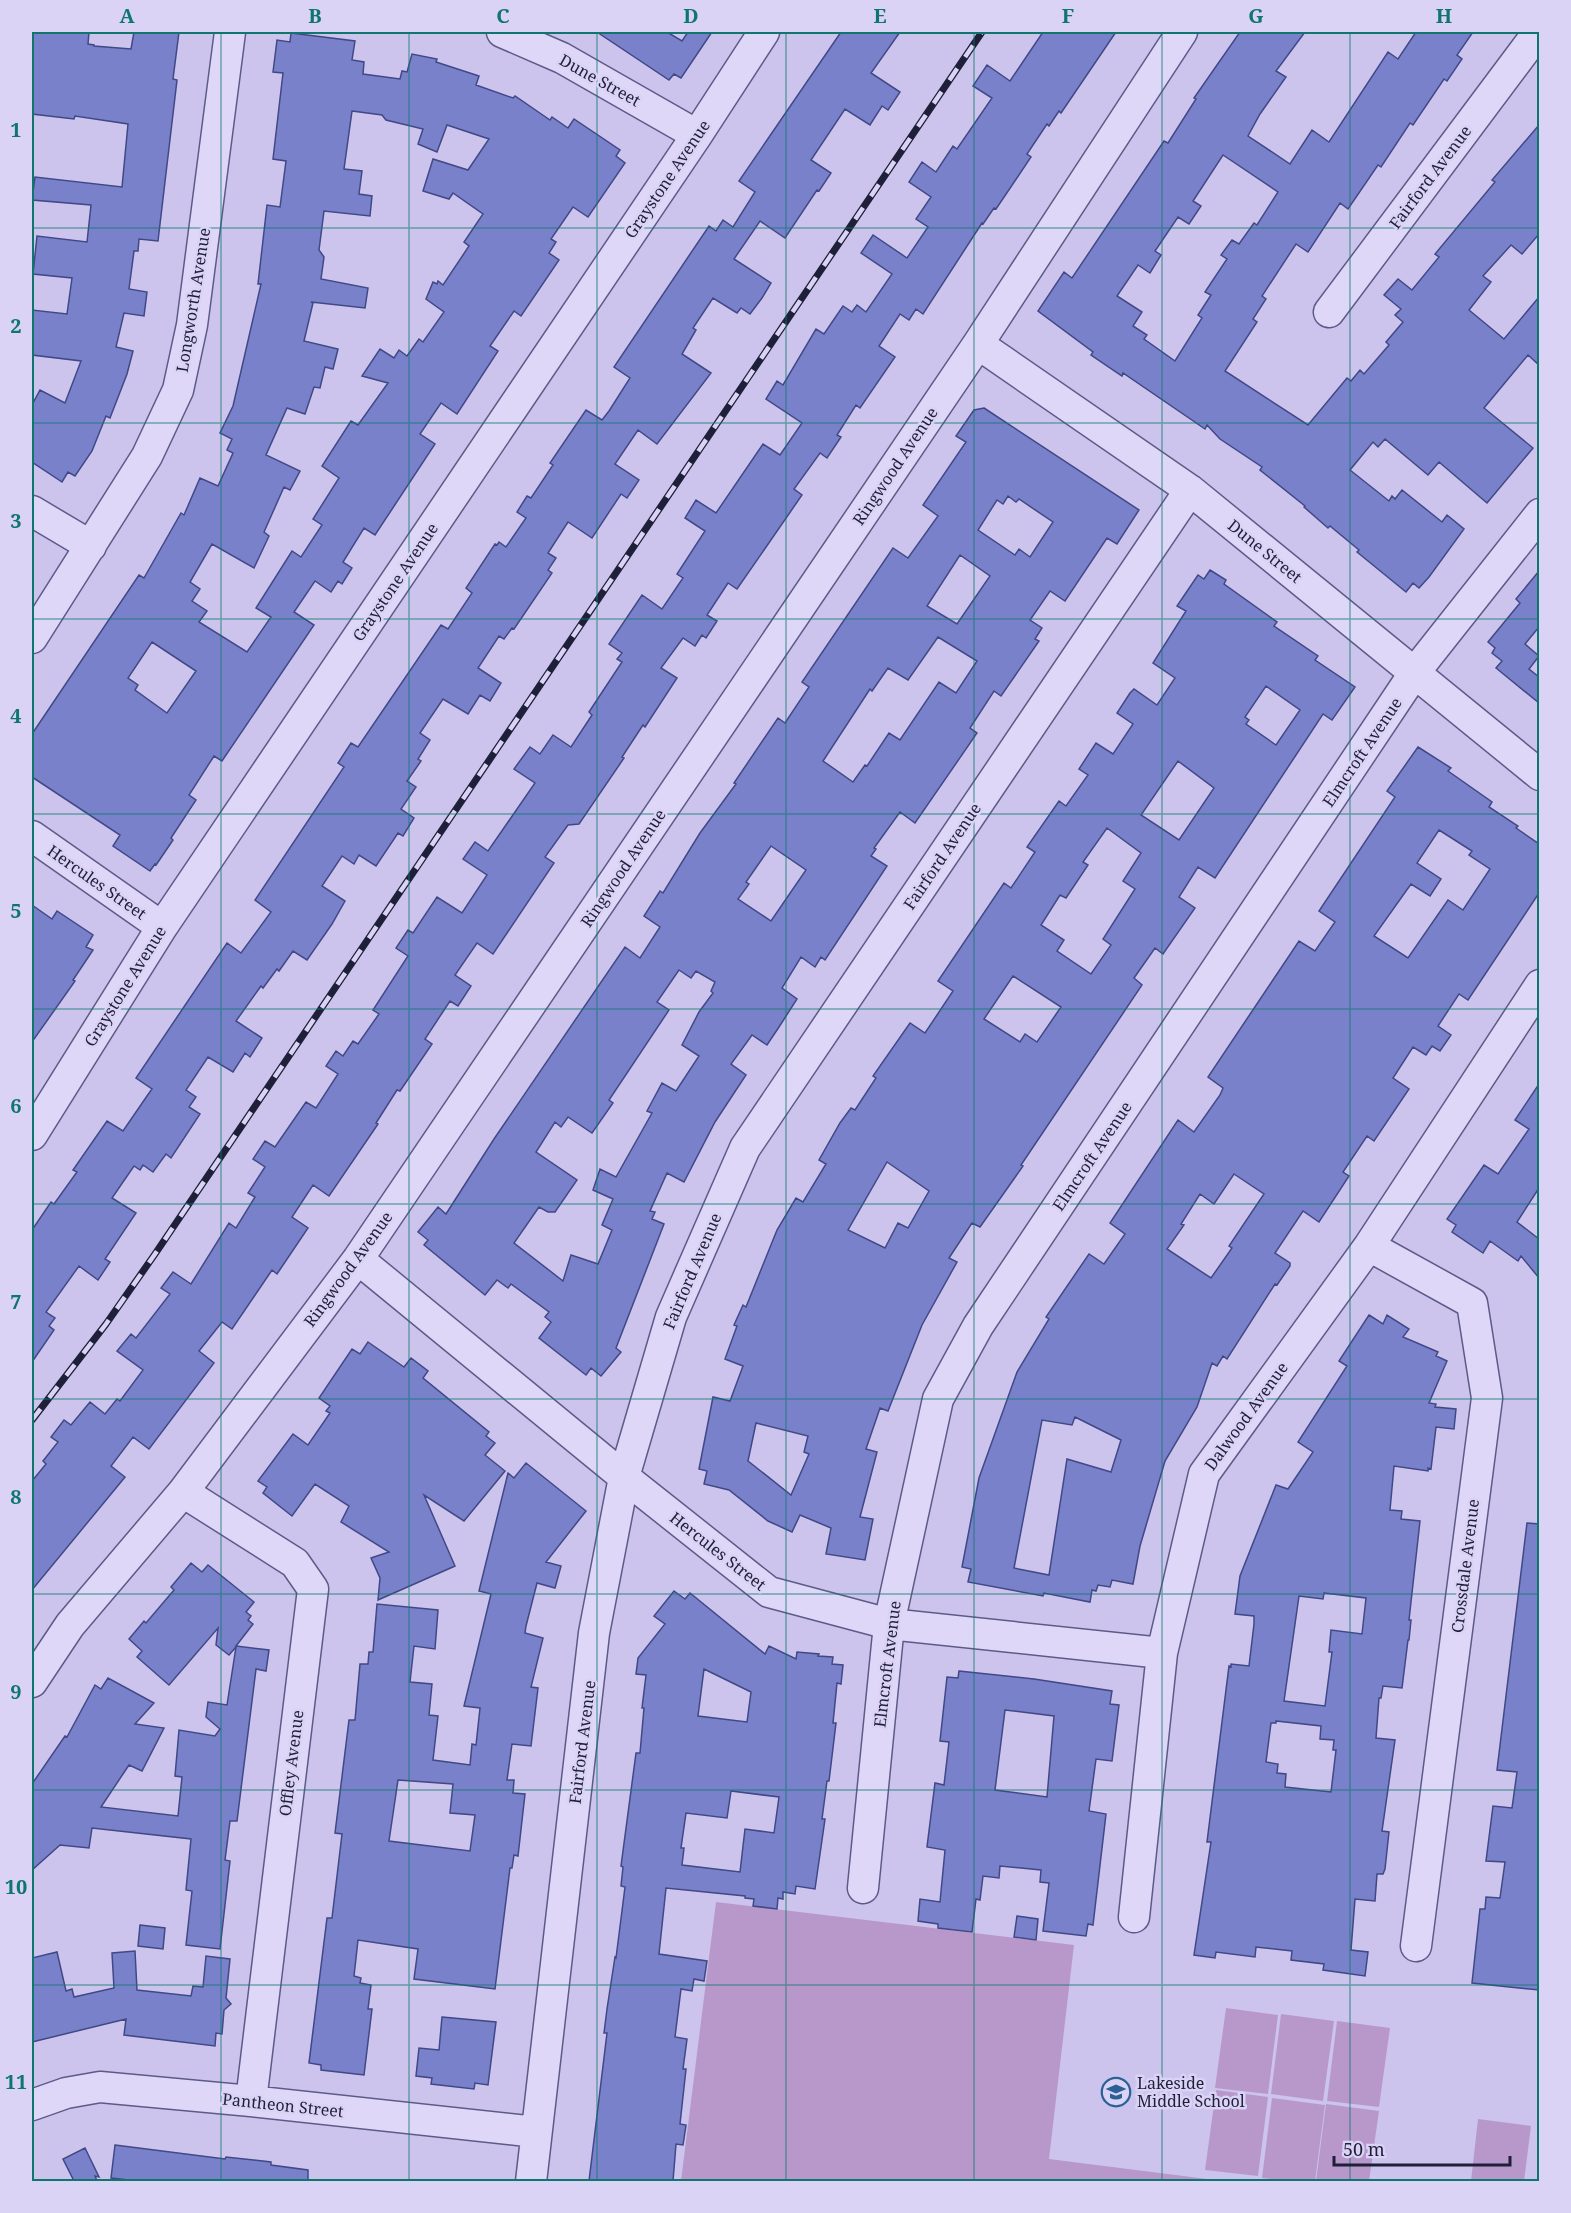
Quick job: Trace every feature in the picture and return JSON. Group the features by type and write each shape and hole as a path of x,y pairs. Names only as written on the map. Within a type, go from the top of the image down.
{"street":[{"name":"Longworth Avenue","path":"32,638 147,456 178,390 192,325 230,32"},
{"name":"Dune Street","path":"502,32 562,58 696,135"},
{"name":"Graystone Avenue","path":"32,1135 162,927 764,32"},
{"name":"Ringwood Avenue","path":"32,1682 70,1625 183,1492 358,1259 978,344 1182,32"},
{"name":"Fairford Avenue","path":"1329,312 1529,41"},
{"name":"Dune Street","path":"978,344 1190,490 1539,775"},
{"name":"Fairford Avenue","path":"531,2181 594,1633 624,1477 671,1317 745,1148 1190,490"},
{"path":"32,511 91,546"},
{"name":"Elmcroft Avenue","path":"863,1888 889,1624 938,1399 978,1326 1415,672 1539,514"},
{"name":"Hercules Street","path":"32,836 162,927"},
{"name":"Dalwood Avenue","path":"1134,1917 1162,1653 1204,1474 1369,1246 1539,985"},
{"name":"Crossdale Avenue","path":"1369,1246 1472,1303 1487,1398 1416,1946"},
{"name":"Hercules Street","path":"358,1259 624,1477 769,1592 889,1624 1162,1653"},
{"name":"Offley Avenue","path":"183,1492 295,1563 313,1589 251,2101"},
{"name":"Pantheon Street","path":"32,2105 66,2093 100,2087 536,2132"}],"shaded area":[{"path":"716,1902 1074,1945 1049,2159 1223,2181 681,2181"},
{"path":"1226,2008 1278,2015 1268,2094 1215,2088"},
{"path":"1281,2014 1334,2021 1323,2101 1271,2094"},
{"path":"1337,2021 1390,2028 1379,2107 1327,2101"},
{"path":"1216,2090 1268,2097 1258,2176 1205,2170"},
{"path":"1272,2098 1325,2105 1315,2181 1262,2178"},
{"path":"1326,2104 1379,2111 1369,2181 1316,2181"},
{"path":"1478,2119 1531,2126 1524,2181 1471,2181"}],"building":[{"path":"32,32 89,32 88,44 131,49 134,32 179,32 173,79 177,80 158,241 139,239 138,251 134,251 129,289 147,292 144,316 124,313 116,347 133,351 127,374 110,418 106,416 92,451 75,476 68,472 62,482 32,462 32,405 40,390 65,403 81,361 32,355 32,310 67,314 72,278 33,274 37,236 87,242 91,205 32,200 35,177 122,187 128,124 75,116 74,119 32,114"},
{"path":"597,32 667,32 682,41 688,32 712,32 681,78 674,74 669,80"},
{"path":"841,32 900,32 871,73 900,92 888,110 882,106 870,125 845,109 811,160 831,173 785,238 760,221 734,259 771,283 762,298 750,314 741,308 737,313 713,298 693,328 696,330 682,354 711,373 657,444 638,430 615,464 639,480 627,498 621,494 592,538 568,522 548,553 556,558 548,570 552,573 514,629 512,628 504,639 499,636 478,668 501,683 490,701 480,695 468,714 443,699 420,733 430,740 418,759 421,761 407,781 416,787 401,809 414,818 403,836 398,833 376,866 359,855 354,864 342,856 322,886 345,901 332,924 307,960 293,951 279,971 277,969 263,988 261,986 236,1021 262,1038 250,1057 245,1053 233,1072 208,1057 186,1090 196,1097 189,1107 200,1114 171,1158 166,1154 153,1172 143,1165 140,1170 134,1166 112,1198 136,1213 105,1259 110,1262 98,1280 79,1266 46,1312 55,1318 49,1326 54,1330 32,1362 32,1230 51,1202 54,1204 77,1172 73,1170 107,1121 123,1131 152,1089 136,1078 227,943 241,953 271,912 255,900 344,767 338,763 351,743 358,747 441,625 448,629 472,593 466,588 495,544 499,542 506,547 526,518 517,512 527,496 531,498 553,465 550,463 586,410 602,420 609,411 630,378 614,367 709,226 716,231 723,220 733,227 755,192 739,181"},
{"path":"1043,32 1116,32 1061,113 1059,111 1049,126 1047,124 1027,154 1031,157 996,209 994,208 982,223 923,314 916,309 909,320 900,314 879,346 895,357 860,408 856,405 837,435 841,437 827,458 820,453 794,489 802,495 737,589 728,583 707,615 717,621 706,638 702,635 695,646 683,638 661,668 677,678 645,727 643,725 622,757 624,758 579,824 568,825 545,857 554,863 493,954 477,943 455,975 471,986 458,1006 450,1001 425,1039 432,1044 400,1091 397,1090 376,1123 378,1124 329,1196 313,1185 292,1217 308,1228 277,1274 272,1270 232,1329 222,1322 199,1351 214,1363 149,1449 133,1437 111,1466 125,1477 32,1590 32,1481 46,1464 43,1461 58,1442 51,1437 64,1420 71,1425 90,1402 105,1414 117,1399 120,1401 143,1370 117,1351 131,1334 136,1338 170,1294 161,1288 173,1272 191,1284 229,1223 236,1228 255,1197 248,1193 265,1167 253,1159 265,1141 275,1147 306,1102 316,1108 338,1074 326,1066 336,1051 343,1056 353,1041 358,1044 379,1014 373,1010 408,956 396,948 408,930 413,933 437,897 462,913 487,875 463,859 475,842 488,851 535,783 514,769 530,747 540,754 553,735 571,747 592,715 589,712 622,662 617,659 622,653 609,644 642,595 662,609 683,578 677,574 705,531 685,518 696,500 716,513 763,444 780,455 802,423 766,399 777,381 783,385 816,329 824,334 843,306 852,312 857,305 866,312 892,274 861,253 873,235 907,258 928,227 916,219 931,197 909,182 922,162 936,172 953,146 957,149 992,98 973,86 987,65 1010,81"},
{"path":"1240,32 1305,32 1276,71 1286,77 1260,114 1248,136 1290,164 1312,130 1329,142 1388,52 1398,59 1416,32 1473,32 1457,55 1462,59 1447,81 1444,79 1413,125 1410,123 1381,167 1378,165 1348,209 1340,203 1308,252 1296,244 1262,296 1266,299 1253,319 1257,322 1225,371 1308,425 1347,378 1351,381 1360,370 1364,374 1389,345 1386,342 1403,322 1395,315 1401,309 1384,295 1398,279 1412,290 1439,257 1435,254 1495,182 1492,180 1539,125 1539,234 1522,254 1511,245 1483,276 1491,282 1469,310 1504,339 1539,297 1539,365 1528,355 1484,408 1533,448 1487,503 1439,462 1428,475 1385,439 1378,447 1373,442 1350,470 1389,501 1392,496 1395,499 1402,490 1442,522 1447,515 1464,529 1419,588 1413,583 1406,592 1357,552 1359,550 1330,526 1328,528 1305,506 1260,470 1262,467 1220,439 1207,425 1205,429 1123,373 1122,376 1091,355 1093,352 1038,311 1064,272 1072,278 1164,141 1168,143 1196,99 1194,98","holes":["1223,155 1278,192 1257,225 1254,223 1239,244 1232,240 1221,255 1227,259 1205,292 1211,295 1198,315 1202,318 1175,361 1144,339 1147,335 1133,326 1142,312 1117,296 1138,265 1150,273 1161,255 1155,251 1178,217 1189,224 1201,206 1193,201"]},
{"path":"291,33 355,41 352,60 364,62 363,74 400,79 402,71 407,72 412,54 437,59 436,62 479,76 476,85 513,98 515,96 550,120 552,117 568,128 574,119 620,150 616,156 625,163 588,217 573,207 551,239 556,242 549,253 559,260 521,316 514,311 490,346 498,351 457,414 441,403 420,434 435,444 375,535 364,528 343,562 352,568 342,584 338,581 331,592 315,581 294,612 314,625 222,761 214,756 189,795 196,800 171,838 173,840 150,871 113,846 120,835 32,777 32,734 139,575 144,578 181,513 184,515 200,478 218,486 233,453 227,450 232,439 220,433 233,406 261,284 258,284 267,205 280,207 286,161 273,159 283,73 273,72 277,40 290,42","holes":["352,111 382,115 386,120 423,129 418,144 437,152 447,125 489,139 468,170 433,159 423,191 449,199 453,193 483,214 464,242 469,246 443,285 438,281 437,284 433,282 426,299 444,312 423,342 419,339 407,356 399,350 394,358 380,349 362,376 388,383 358,425 351,421 322,466 339,478 313,519 322,525 301,557 292,551 256,608 271,617 247,652 199,622 207,611 192,601 200,589 190,582 212,544 254,568 269,536 264,532 284,487 290,490 300,471 266,455 287,408 305,414 314,387 320,388 325,367 333,369 338,349 304,341 313,303 311,302 365,308 368,288 321,279 324,257 319,250 324,211 370,216 372,196 359,194 362,171 344,169","152,642 196,671 167,713 135,690 138,685 128,678"]},
{"path":"984,408 1139,510 1117,544 1107,538 1065,601 1050,591 1030,620 1042,628 1035,639 1039,641 1001,696 994,691 970,728 977,733 915,823 900,812 874,848 876,849 871,856 887,866 825,960 821,957 815,967 801,957 782,988 797,999 779,1027 767,1045 752,1035 731,1064 746,1075 715,1122 684,1182 667,1173 650,1211 655,1212 652,1219 664,1224 616,1348 621,1352 601,1376 591,1368 586,1375 539,1338 551,1322 545,1317 549,1312 511,1284 508,1288 497,1280 485,1295 424,1245 428,1240 418,1232 438,1207 446,1214 494,1139 625,947 640,958 660,927 644,916 660,891 663,893 700,833 736,784 734,783 778,718 785,723 809,687 802,682 893,548 908,558 938,516 923,505 966,442 956,436 974,410","holes":["1008,496 1016,502 1019,499 1053,522 1030,557 1019,549 1015,555 978,530 997,500 1003,504","960,555 990,576 957,624 927,606","938,637 977,661 956,693 939,682 900,740 889,733 867,766 865,765 853,782 823,761 870,689 872,691 888,668 908,680","771,846 806,870 771,921 738,899 749,884 746,882","679,970 691,978 696,971 715,982 711,991 713,993 699,1012 682,1045 699,1056 676,1091 662,1083 647,1111 652,1113 616,1177 600,1169 593,1190 613,1199 602,1225 612,1230 598,1264 571,1255 563,1281 514,1243 539,1207 548,1212 555,1212 577,1180 536,1152 555,1122 561,1127 568,1117 592,1133 613,1103 609,1100 669,1010 657,1002"]},
{"path":"1210,570 1226,580 1224,584 1277,622 1274,626 1318,656 1315,660 1355,687 1332,720 1323,714 1215,878 1198,867 1179,897 1195,908 1163,954 1155,948 1134,978 1142,985 1021,1165 1023,1166 980,1227 972,1223 949,1258 957,1262 922,1325 888,1411 880,1408 866,1449 877,1452 860,1517 873,1519 865,1560 826,1554 831,1528 800,1515 792,1532 768,1521 729,1490 704,1484 707,1471 699,1469 713,1397 730,1401 743,1366 725,1359 737,1326 734,1325 743,1305 746,1307 777,1230 796,1198 803,1202 826,1164 819,1160 840,1123 851,1108 855,1110 876,1078 873,1076 910,1023 925,1033 953,991 938,981 1004,883 1011,888 1035,852 1027,847 1059,801 1066,806 1088,775 1079,769 1096,743 1113,754 1133,724 1117,713 1130,693 1134,689 1157,705 1175,678 1153,663 1186,611 1177,606 1198,575 1204,579","holes":["1266,686 1300,710 1276,745 1246,724 1249,720 1245,717","1178,761 1214,788 1179,840 1141,815","1107,828 1141,853 1123,881 1135,889 1103,939 1111,945 1091,974 1057,951 1064,940 1041,925 1060,895 1066,898 1088,865 1083,862","1013,976 1061,1007 1037,1042 1025,1034 1020,1042 984,1019","887,1162 929,1191 908,1228 898,1223 885,1248 848,1230","756,1423 808,1436 804,1452 809,1454 791,1495 748,1461"]},
{"path":"1539,571 1539,627 1525,644 1539,656 1529,669 1539,677 1539,703 1496,668 1502,661 1492,653 1495,648 1488,642 1520,603 1516,599"},
{"path":"1418,747 1451,768 1448,771 1492,802 1489,807 1518,826 1516,828 1539,844 1539,893 1468,1000 1459,994 1438,1026 1451,1035 1440,1051 1432,1046 1426,1055 1413,1047 1393,1078 1409,1089 1374,1141 1367,1136 1343,1172 1349,1176 1319,1222 1303,1211 1275,1253 1290,1263 1290,1266 1277,1285 1275,1284 1227,1359 1223,1356 1217,1366 1212,1363 1197,1407 1165,1461 1140,1546 1133,1584 1112,1580 1110,1587 1098,1585 1096,1591 1092,1590 1090,1602 968,1582 971,1569 962,1567 979,1478 1017,1372 1049,1319 1046,1317 1089,1254 1104,1264 1125,1234 1110,1223 1178,1120 1194,1132 1220,1095 1223,1088 1208,1077 1299,941 1315,951 1335,922 1319,911 1395,797 1387,791","holes":["1439,830 1472,851 1469,855 1490,869 1463,910 1448,900 1408,958 1374,936 1411,884 1430,896 1441,879 1417,863","1234,1174 1264,1194 1229,1246 1232,1248 1211,1278 1167,1249 1184,1225 1181,1224 1200,1194 1214,1204","1075,1417 1121,1440 1111,1472 1067,1459 1049,1575 1014,1568 1042,1420 1072,1425"]},
{"path":"32,905 52,919 57,911 93,935 86,947 93,950 73,980 75,981 32,1042"},
{"path":"1539,1084 1539,1188 1517,1222 1539,1239 1539,1278 1521,1256 1518,1261 1490,1241 1483,1253 1452,1232 1456,1225 1447,1219 1484,1165 1498,1174 1529,1129 1515,1120"},
{"path":"1369,1315 1383,1324 1387,1315 1409,1329 1403,1337 1438,1352 1436,1356 1447,1361 1429,1403 1436,1404 1435,1407 1456,1409 1454,1429 1436,1427 1431,1469 1428,1468 1428,1471 1394,1466 1390,1510 1402,1511 1401,1519 1420,1521 1409,1620 1411,1620 1409,1640 1402,1688 1383,1686 1381,1698 1379,1698 1376,1738 1395,1740 1382,1831 1389,1832 1385,1869 1383,1874 1377,1874 1375,1901 1355,1899 1351,1950 1368,1952 1365,1976 1323,1970 1324,1964 1291,1960 1292,1951 1256,1947 1255,1957 1216,1952 1215,1958 1194,1955 1211,1842 1207,1842 1229,1666 1231,1667 1231,1664 1249,1666 1254,1616 1235,1614 1240,1576 1276,1485 1288,1489 1313,1452 1298,1442 1347,1366 1339,1361","holes":["1324,1593 1366,1598 1362,1634 1331,1630 1329,1652 1332,1652 1325,1706 1284,1701 1299,1596 1323,1599","1276,1721 1321,1726 1320,1739 1334,1740 1333,1750 1336,1750 1331,1792 1285,1787 1286,1774 1277,1773 1278,1764 1266,1762 1271,1723 1276,1723"]},
{"path":"368,1342 404,1367 411,1358 428,1371 423,1378 489,1432 486,1436 495,1443 485,1455 505,1471 464,1521 424,1495 455,1566 378,1600 380,1578 371,1558 389,1552 341,1522 349,1506 315,1484 292,1516 263,1493 267,1487 258,1481 293,1434 308,1445 330,1413 326,1411 330,1406 319,1398 352,1349 360,1354"},
{"path":"526,1463 586,1511 546,1562 561,1566 555,1588 537,1583 526,1626 525,1633 543,1638 531,1687 538,1688 531,1746 512,1744 507,1780 514,1780 513,1793 525,1794 518,1856 514,1855 512,1868 510,1868 495,1989 414,1979 418,1949 358,1940 354,1976 361,1978 360,1983 371,1985 368,2009 372,2009 364,2075 321,2070 321,2065 309,2063 327,1918 332,1918 342,1834 335,1833 349,1720 355,1720 360,1664 368,1664 369,1652 373,1652 377,1604 438,1610 435,1649 414,1646 410,1682 432,1684 429,1715 438,1716 433,1760 470,1765 472,1744 476,1745 480,1708 464,1706 491,1594 479,1591 508,1473 514,1478","holes":["398,1780 453,1784 450,1813 475,1815 470,1851 389,1841"]},
{"path":"1527,1523 1539,1524 1539,1990 1472,1983 1480,1909 1485,1909 1486,1897 1500,1898 1505,1862 1486,1861 1493,1806 1512,1808 1517,1772 1497,1770"},
{"path":"191,1563 202,1572 208,1565 254,1602 246,1612 251,1616 248,1620 253,1624 236,1646 269,1650 266,1671 256,1669 237,1821 230,1821 225,1860 230,1861 220,1949 186,1945 192,1891 186,1890 191,1839 92,1828 89,1848 60,1845 32,1870 32,1784 65,1736 67,1737 95,1685 101,1689 108,1678 154,1703 135,1724 164,1728 142,1771 129,1765 101,1807 178,1816 182,1777 175,1776 179,1730 215,1736 220,1729 206,1717 208,1702 227,1705 236,1647 229,1655 216,1645 218,1628 169,1685 137,1657 142,1651 129,1639 174,1590 171,1587"},
{"path":"674,1591 685,1599 690,1593 765,1654 769,1646 796,1659 797,1652 833,1657 832,1664 843,1665 841,1684 837,1683 833,1723 836,1723 822,1819 825,1819 815,1889 796,1886 795,1894 783,1892 783,1899 778,1898 777,1909 753,1906 754,1899 745,1898 745,1896 666,1888 659,1954 707,1961 704,1981 694,1979 692,1991 681,1989 675,2037 687,2039 680,2124 686,2125 683,2145 676,2144 673,2181 589,2181 607,2033 604,2033 625,1887 621,1886 623,1867 621,1866 636,1753 640,1753 646,1675 636,1674 638,1658 665,1624 654,1616","holes":["704,1669 751,1692 747,1722 698,1716","731,1791 779,1797 774,1833 745,1829 740,1872 682,1865 684,1848 681,1848 686,1813 727,1818"]},
{"path":"959,1671 1112,1691 1110,1704 1119,1705 1112,1761 1096,1759 1089,1811 1106,1814 1093,1925 1088,1924 1086,1936 1043,1931 1049,1883 1040,1882 1041,1870 1000,1866 999,1878 983,1876 980,1900 976,1899 972,1932 938,1928 938,1924 918,1921 920,1899 940,1902 945,1850 927,1847 935,1783 944,1785 949,1742 940,1741 947,1677 958,1678","holes":["1005,1710 1054,1716 1047,1797 995,1790"]},
{"path":"1017,1916 1038,1919 1036,1940 1014,1937"},
{"path":"140,1925 165,1928 163,1949 138,1946"},
{"path":"135,1951 137,1990 191,1996 193,1986 203,1987 206,1956 230,1959 226,1998 231,2004 224,2010 222,2034 216,2033 215,2046 124,2035 126,2019 32,2042 32,1958 57,1952 66,1991 72,1989 74,1997 114,1988 112,1953"},
{"path":"442,2017 496,2022 488,2085 475,2083 474,2089 431,2084 432,2078 416,2076 419,2048 439,2050"},
{"path":"115,2145 225,2159 226,2157 271,2162 271,2165 308,2170 308,2181 138,2181 111,2178"},
{"path":"85,2148 99,2177 95,2176 97,2181 74,2181 63,2159"}],"railway":[{"path":"32,1420 106,1324 155,1254 982,32"}],"place":[{"name":"Lakeside Middle School","path":"1116,2092"}]}
